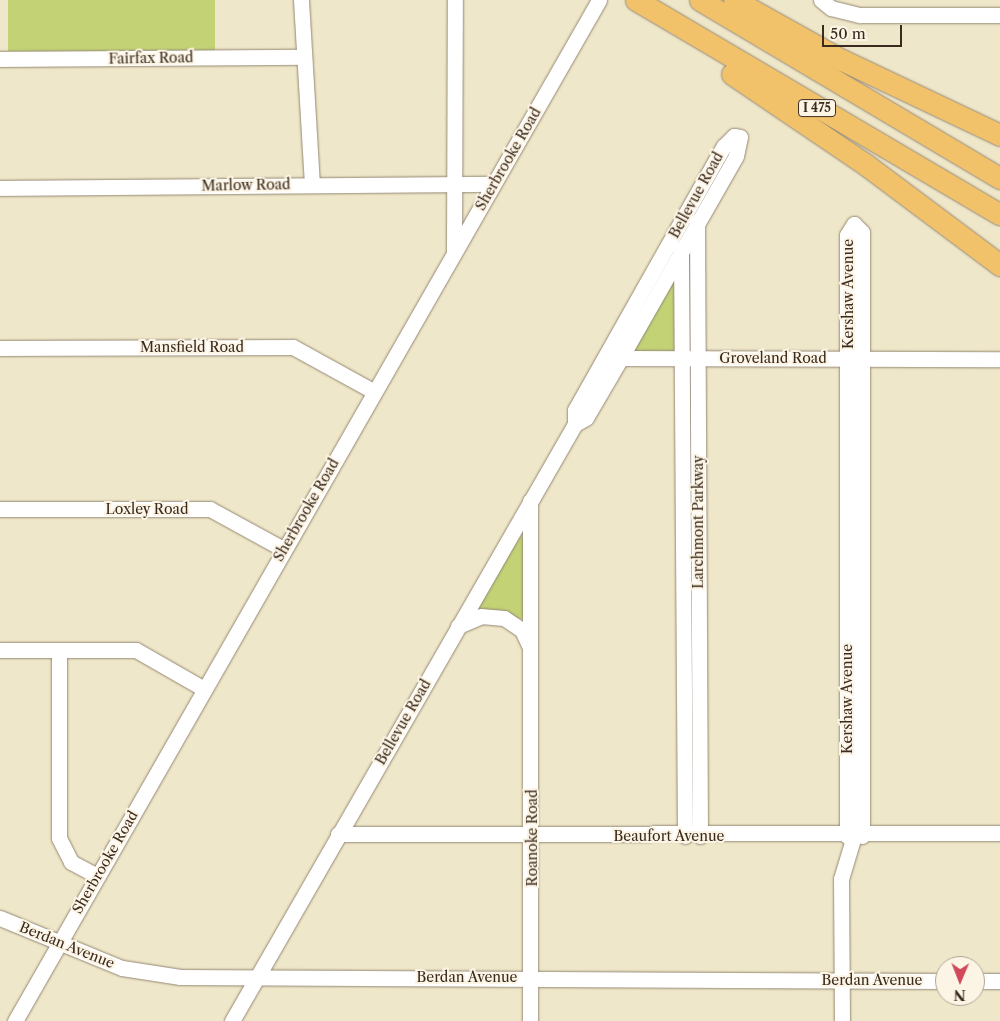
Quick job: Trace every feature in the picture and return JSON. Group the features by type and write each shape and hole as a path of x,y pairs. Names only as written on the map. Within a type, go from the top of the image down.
{"highway":[{"name":"I 475","path":"636,0 694,36 1000,214"},
{"name":"I 475","path":"700,0 1000,178"},
{"path":"734,0 850,64 1000,135"},
{"path":"694,36 710,60 865,164 1000,265"}],"street":[{"path":"301,0 302,56 310,99 312,185"},
{"path":"454,252 455,0"},
{"path":"821,0 831,8 860,7 1000,14"},
{"name":"Sherbrooke Road","path":"14,1021 373,391 596,7"},
{"name":"Fairfax Road","path":"0,59 302,56"},
{"name":"Bellevue Road","path":"232,1021 530,499 575,424 575,410 614,355 691,218 724,146 734,136 740,137 736,156 691,218"},
{"name":"Marlow Road","path":"0,188 493,184"},
{"name":"Larchmont Parkway","path":"691,218 693,836"},
{"name":"Kershaw Avenue","path":"842,1021 841,879 854,836 856,358 862,232 854,224 847,235 856,358"},
{"name":"Larchmont Parkway","path":"675,246 690,357"},
{"name":"Mansfield Road","path":"0,348 294,347 373,391"},
{"name":"Groveland Road","path":"614,355 1000,359"},
{"name":"Roanoke Road","path":"530,499 533,835 530,1021"},
{"name":"Loxley Road","path":"0,509 210,509 283,549"},
{"name":"Roanoke Road","path":"458,626 481,616 504,618 522,630 532,655"},
{"path":"0,650 136,650 204,689"},
{"path":"59,650 59,838 71,862 97,876"},
{"name":"Beaufort Avenue","path":"338,834 854,836 1000,833"},
{"name":"Berdan Avenue","path":"0,918 122,968 219,977 531,977 935,981"},
{"path":"219,977 231,985 240,1008"},
{"path":"985,981 1000,981"}],"green space":[{"path":"8,0 215,0 215,51 8,51"},
{"path":"676,270 681,355 625,356"},
{"path":"516,535 525,538 524,619 470,612"}]}
